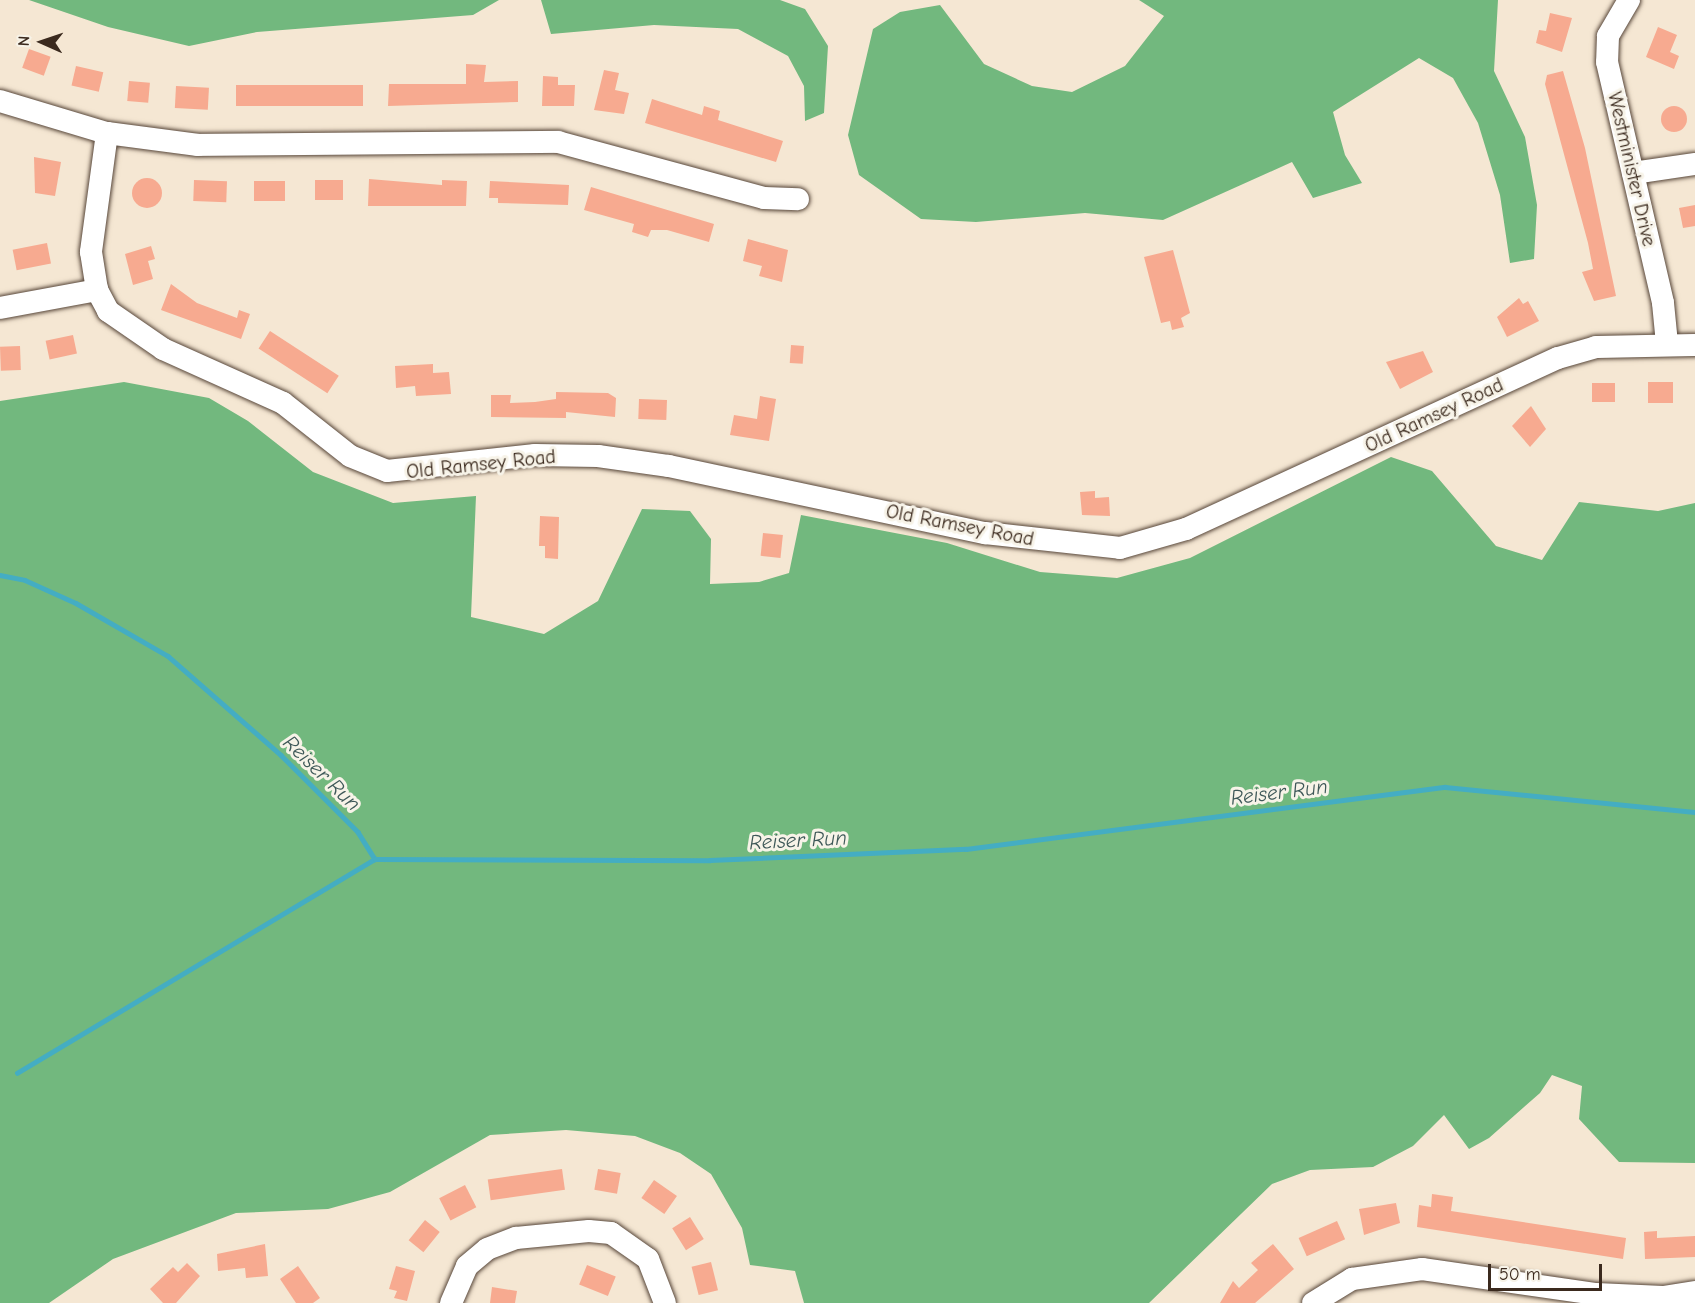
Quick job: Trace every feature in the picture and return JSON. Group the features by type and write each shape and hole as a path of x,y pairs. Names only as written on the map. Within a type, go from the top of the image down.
{"street":[{"name":"Westminister Drive","path":"1629,0 1608,36 1607,62 1663,303 1667,344"},
{"path":"0,101 107,133 198,145 558,142 764,198 798,200"},
{"path":"0,308 97,290 92,223 107,133"},
{"path":"1633,173 1695,164"},
{"name":"Old Ramsey Road","path":"97,290 125,328 163,350 283,403 365,464 412,472 535,455 598,456 669,466 985,533 1120,548 1186,529 1558,358 1596,347 1695,345"},
{"path":"451,1303 467,1266 487,1249 516,1238 589,1231 611,1233 648,1259 665,1303"},
{"path":"1313,1303 1352,1279 1422,1269 1596,1294 1663,1297 1695,1292"}],"green space":[{"path":"29,0 499,0 473,15 257,32 189,46 108,27"},
{"path":"541,0 780,0 805,9 828,46 824,113 805,121 804,86 788,56 738,29 654,25 551,34"},
{"path":"1139,0 1498,0 1494,71 1525,137 1537,205 1534,259 1510,263 1500,195 1478,123 1453,78 1419,58 1333,112 1345,155 1362,183 1313,198 1292,162 1163,220 1085,213 976,222 921,219 859,175 848,135 873,29 900,12 940,5 984,64 1032,86 1072,92 1125,66 1164,16"},
{"path":"124,382 209,398 248,421 313,472 393,503 476,496 471,617 544,634 598,601 642,509 690,511 711,539 710,584 759,582 789,573 801,515 947,543 1040,572 1117,578 1190,558 1391,457 1432,471 1496,546 1542,560 1579,502 1658,511 1695,503 1695,1163 1619,1162 1579,1119 1582,1086 1552,1075 1540,1093 1489,1138 1469,1149 1444,1115 1413,1146 1373,1167 1310,1170 1272,1184 1149,1303 804,1303 795,1271 750,1265 742,1228 711,1174 680,1153 635,1136 566,1130 490,1135 390,1192 328,1209 236,1213 113,1259 49,1303 0,1303 0,401"}],"building":[{"path":"1550,13 1572,18 1562,52 1536,43 1539,30 1546,31"},
{"path":"1658,27 1677,35 1670,52 1679,56 1674,69 1646,57"},
{"path":"29,49 51,57 44,76 22,68"},
{"path":"466,64 486,65 484,82 518,81 518,102 388,106 389,84 466,84"},
{"path":"76,66 103,72 99,92 72,85"},
{"path":"604,70 619,73 615,90 629,93 624,114 594,110"},
{"path":"1563,71 1585,148 1616,296 1594,301 1582,272 1593,269 1588,243 1545,84 1547,75"},
{"path":"543,76 558,77 558,85 575,85 574,106 542,106"},
{"path":"129,81 150,83 148,103 127,101"},
{"path":"236,85 363,85 363,106 236,106"},
{"path":"176,86 209,88 208,110 175,108"},
{"path":"652,99 702,115 704,106 720,111 718,120 783,141 776,162 645,123"},
{"path":"1674,106 1684,109 1687,119 1684,129 1674,132 1664,129 1661,119 1664,109"},
{"path":"34,157 61,162 55,196 35,193"},
{"path":"147,178 158,182 162,193 158,204 147,208 136,204 132,193 136,182"},
{"path":"369,179 442,185 442,180 467,181 466,206 368,206"},
{"path":"194,180 227,181 226,202 193,201"},
{"path":"315,180 343,180 343,200 315,200"},
{"path":"254,181 285,181 285,201 254,201"},
{"path":"490,181 569,185 568,205 498,203 498,198 489,198"},
{"path":"591,187 714,224 709,242 667,230 651,230 648,237 632,232 634,224 584,210"},
{"path":"1695,205 1695,226 1683,228 1679,208"},
{"path":"748,239 788,250 782,282 759,276 762,266 743,261"},
{"path":"47,243 51,264 17,270 13,250"},
{"path":"151,246 155,259 148,261 153,279 133,285 125,254"},
{"path":"1173,250 1190,313 1181,318 1184,327 1172,330 1170,321 1161,323 1144,257"},
{"path":"171,284 197,303 237,318 239,310 250,314 241,339 161,310"},
{"path":"1519,298 1523,304 1528,301 1539,321 1507,337 1497,317"},
{"path":"270,331 339,376 327,393 259,349"},
{"path":"73,335 77,354 50,359 46,341"},
{"path":"791,345 804,346 803,364 790,363"},
{"path":"20,346 21,370 1,371 0,347"},
{"path":"1423,351 1433,372 1400,389 1386,362"},
{"path":"433,364 433,373 449,372 451,394 416,396 415,386 396,388 395,366"},
{"path":"1648,382 1673,382 1673,403 1648,403"},
{"path":"1592,383 1615,383 1615,402 1592,402"},
{"path":"556,392 608,393 616,398 615,417 566,412 566,418 491,417 491,395 511,395 510,403 535,402 556,399"},
{"path":"760,396 776,399 769,441 730,435 734,415 757,419"},
{"path":"639,399 667,400 666,420 638,419"},
{"path":"1531,406 1546,429 1530,447 1512,426"},
{"path":"1095,491 1095,498 1109,497 1110,516 1082,515 1080,492"},
{"path":"540,516 559,517 558,559 545,558 545,546 539,546"},
{"path":"763,533 783,535 780,558 761,556"},
{"path":"562,1169 565,1190 491,1200 488,1179"},
{"path":"598,1169 621,1173 617,1194 594,1190"},
{"path":"654,1180 677,1196 664,1214 641,1198"},
{"path":"465,1185 476,1207 451,1220 439,1198"},
{"path":"1432,1194 1453,1197 1451,1211 1626,1238 1623,1259 1417,1227 1419,1205 1431,1207"},
{"path":"1396,1203 1400,1223 1364,1235 1359,1209"},
{"path":"690,1217 704,1239 686,1250 672,1228"},
{"path":"425,1220 440,1232 423,1252 409,1240"},
{"path":"1337,1221 1345,1239 1307,1256 1299,1238"},
{"path":"1657,1231 1657,1238 1695,1236 1695,1257 1645,1259 1644,1232"},
{"path":"265,1244 268,1276 246,1278 245,1268 218,1271 217,1254"},
{"path":"1273,1244 1294,1269 1255,1303 1220,1303 1233,1281 1239,1288 1258,1270 1251,1263"},
{"path":"711,1262 718,1290 699,1295 692,1267"},
{"path":"187,1263 200,1276 176,1303 163,1303 150,1289 173,1267 178,1272"},
{"path":"587,1265 616,1277 608,1296 579,1284"},
{"path":"298,1266 320,1298 313,1303 296,1303 280,1279"},
{"path":"396,1266 415,1271 407,1301 394,1298 397,1291 389,1289"},
{"path":"492,1287 517,1291 515,1303 490,1303"}],"waterway":[{"name":"Reiser Run","path":"0,575 25,580 76,603 168,656 281,755 358,832 375,859"},
{"name":"Reiser Run","path":"17,1073 375,859 710,860 966,849 1445,787 1695,812"}]}
